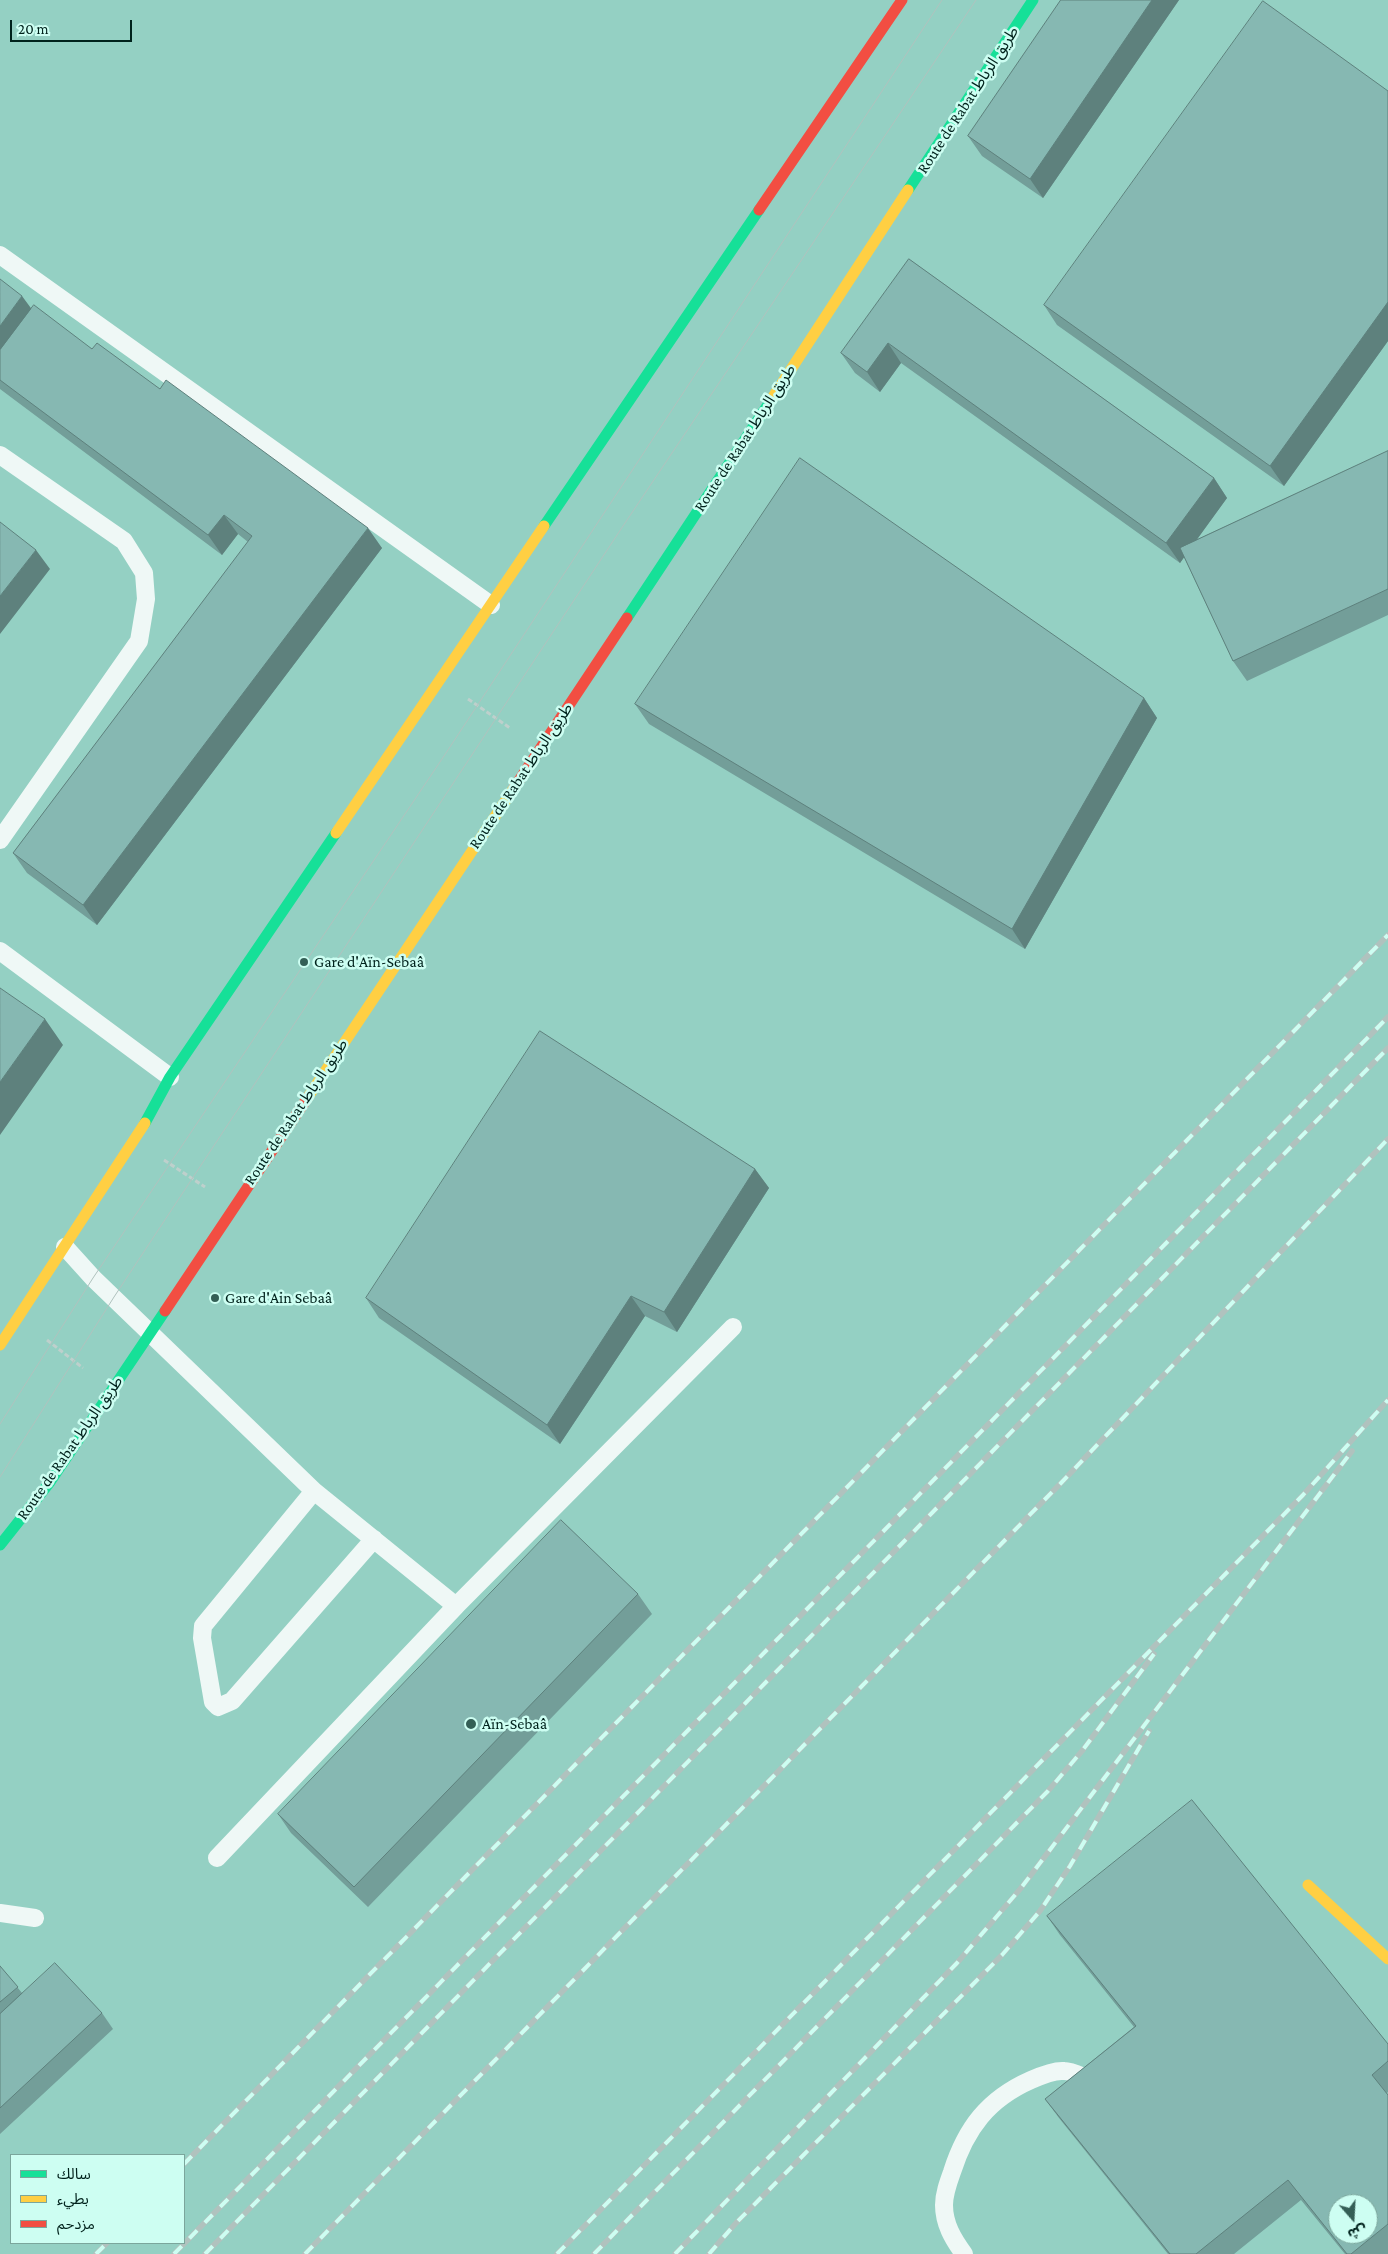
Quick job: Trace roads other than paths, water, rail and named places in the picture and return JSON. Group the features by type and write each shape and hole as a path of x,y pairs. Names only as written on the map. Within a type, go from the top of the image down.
{"main road":[{"path":"0,1345 135,1140 170,1077 902,0"},
{"name":"Route de Rabat طريق الرباط","path":"0,1545 50,1482 112,1390 539,749 1033,0"},
{"path":"1308,1885 1388,1959"}],"lane":[{"path":"0,254 491,605"},
{"path":"0,455 124,540 144,572 146,599 138,641 0,840"},
{"path":"0,951 170,1077"},
{"path":"65,1248 93,1278 314,1491 456,1606"},
{"path":"217,1858 456,1606 733,1327"},
{"path":"314,1491 203,1626 202,1638 213,1702 218,1706 232,1701 374,1539"},
{"path":"0,1913 35,1918"},
{"path":"964,2254 953,2239 946,2221 944,2205 946,2189 958,2152 968,2132 999,2098 1026,2082 1063,2070 1089,2079"}],"tram line":[{"path":"0,1424 93,1278 444,756 942,0"},
{"path":"0,1477 114,1297 623,526 976,0"}],"railway":[{"path":"185,2163 1388,935"},
{"path":"185,2243 1388,1017"},
{"path":"205,2254 1388,1048"},
{"path":"305,2254 1061,1483 1388,1139"},
{"path":"557,2254 1303,1495 1388,1400"},
{"path":"675,2254 957,1963 1021,1888 1352,1451"},
{"path":"594,2254 1048,1791 1082,1751 1154,1654"},
{"path":"709,2254 736,2223 1002,1955 1040,1911 1070,1866 1149,1731"},
{"path":"96,2254 106,2244"},
{"path":"174,2254 184,2244"}],"place":[{"name":"Gare d'Aïn-Sebaâ","path":"304,962"},
{"name":"Gare d'Ain Sebaâ","path":"215,1298"},
{"name":"Aïn-Sebaâ","path":"471,1724"}]}
